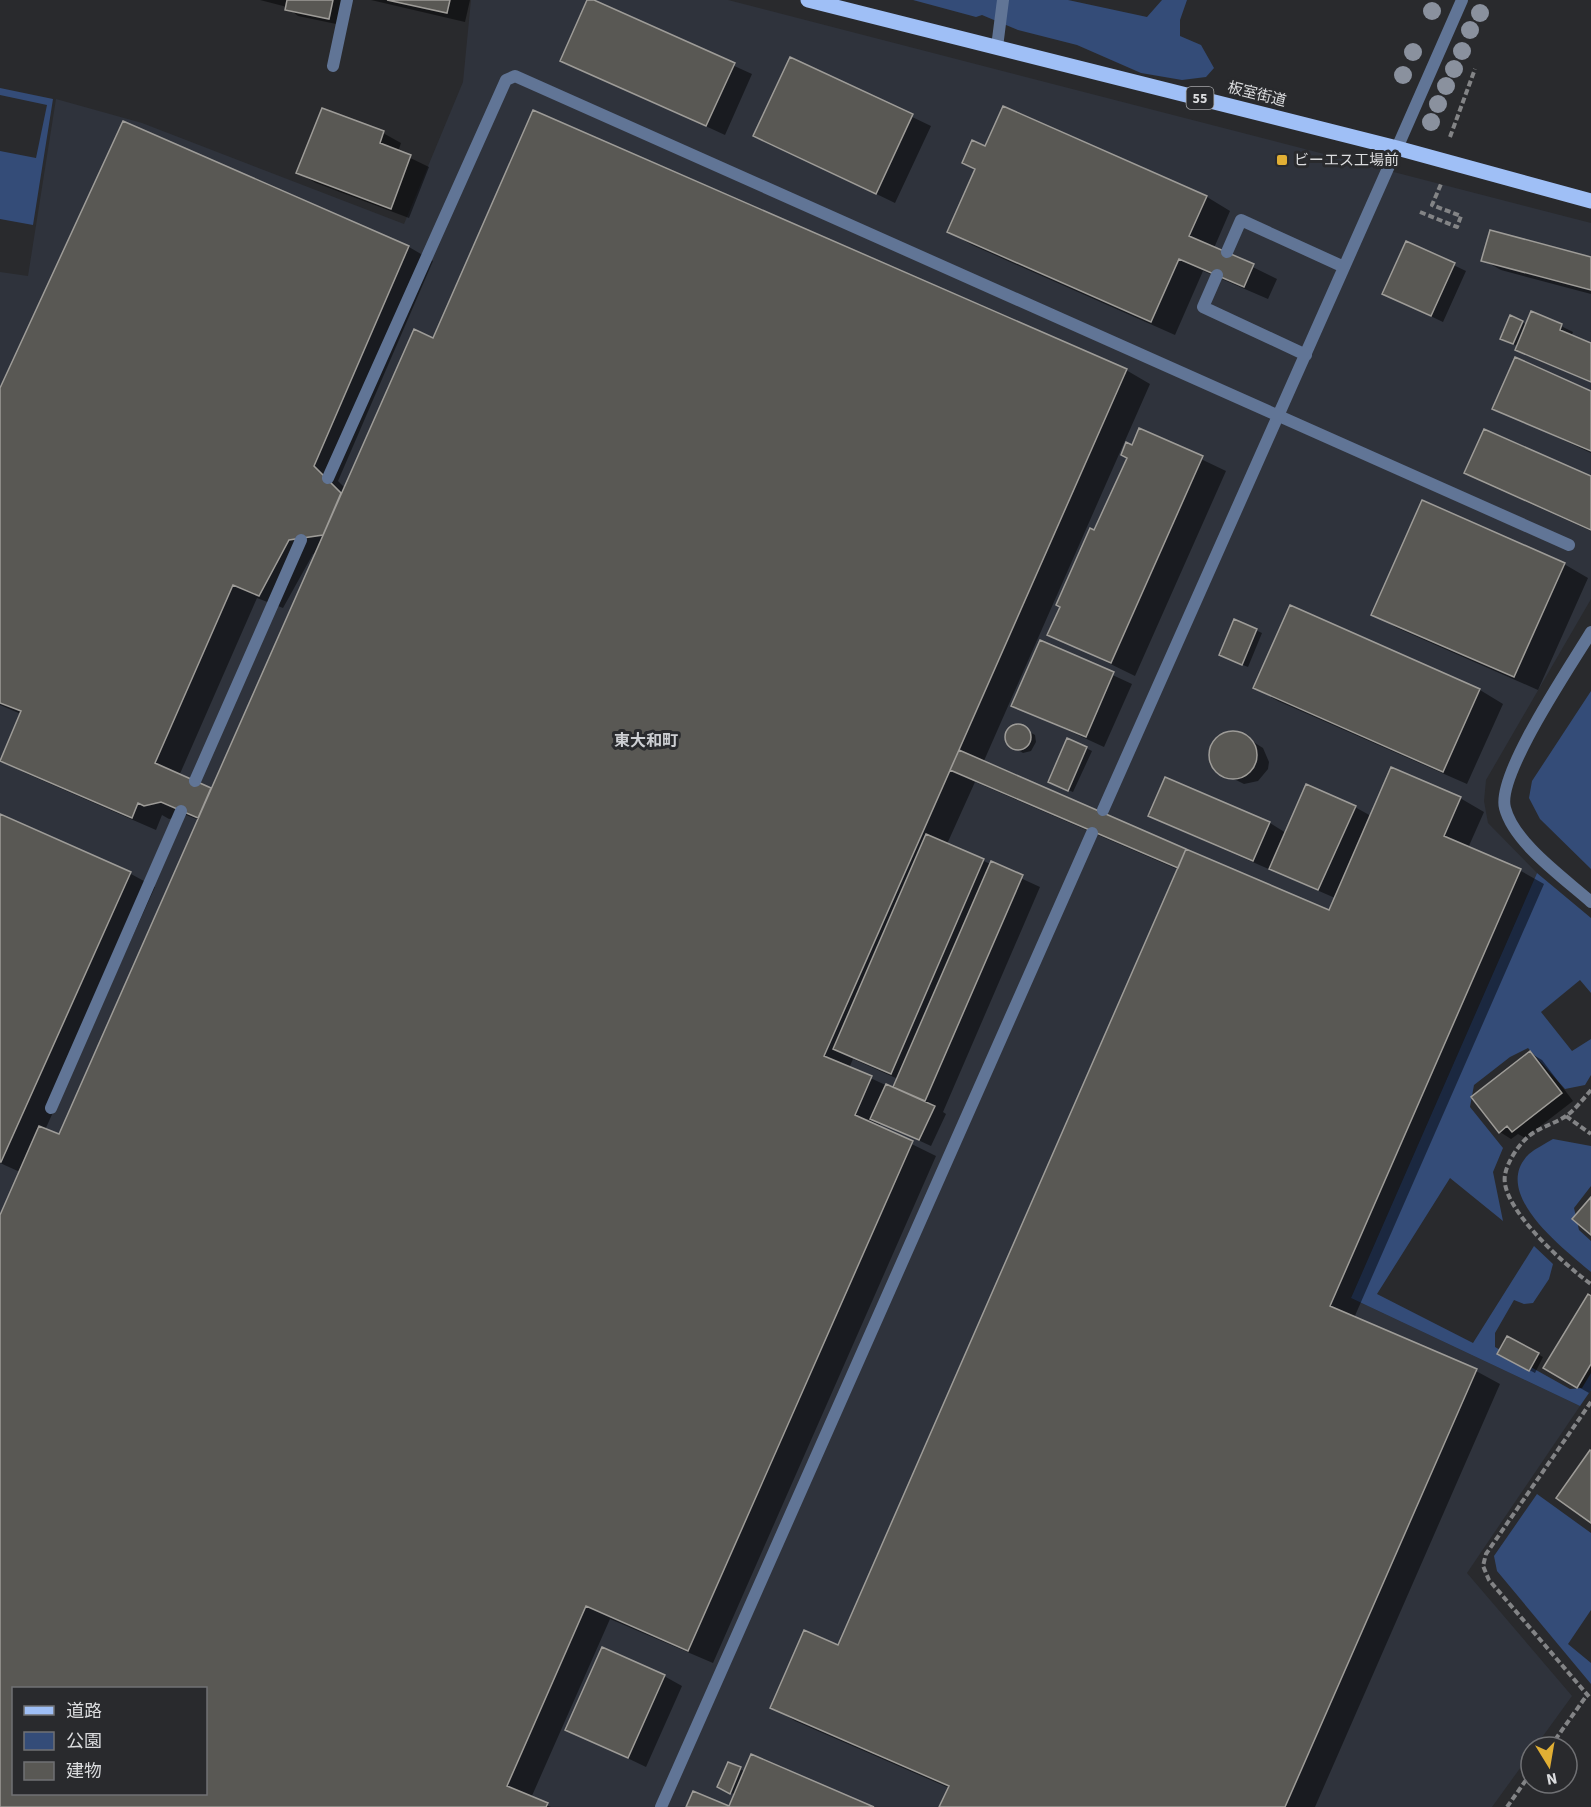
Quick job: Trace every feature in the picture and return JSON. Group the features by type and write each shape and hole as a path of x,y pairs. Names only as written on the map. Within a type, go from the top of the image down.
{"main road":[{"name":"板室街道","path":"808,0 1397,148 1591,201"}],"street":[{"path":"333,66 346,0"},
{"path":"996,47 1003,0"},
{"path":"1103,810 1462,0"},
{"path":"328,478 506,80 515,76 1569,545"},
{"path":"1227,252 1241,220 1344,267"},
{"path":"1217,275 1203,308 1306,355"},
{"path":"195,781 301,540"},
{"path":"1591,632 1518,756 1506,782 1504,806 1514,828 1537,854 1591,902"},
{"path":"51,1108 181,811"},
{"path":"661,1807 1092,833"}],"path":[{"path":"1591,1090 1566,1116 1528,1136 1512,1156 1504,1176 1508,1194 1521,1216 1546,1244 1591,1284"},
{"path":"1566,1116 1591,1134"},
{"path":"1591,1402 1486,1554 1483,1566 1489,1580 1591,1700"},
{"path":"1559,1735 1587,1695"},
{"path":"1507,1807 1519,1790"}],"shaded area":[{"path":"471,0 728,0 1591,223 1591,599 1486,780 1484,801 1488,823 1537,873 1351,1298 1580,1406 1467,1573 1572,1696 1544,1735 1519,1735 1519,1770 1492,1807 0,1807 0,272 28,276 56,99 142,123 404,224 463,82"}],"green space":[{"path":"913,0 1068,0 1147,17 1162,0 1187,0 1180,20 1180,36 1201,45 1214,68 1206,77 1182,80 1141,73 1077,45 1018,30 982,15 976,17"},
{"path":"0,88 53,99 33,225 0,219 0,151 36,158 47,105 0,95"},
{"path":"1591,691 1591,869 1540,819 1529,798 1532,781"},
{"path":"1537,873 1591,918 1591,993 1580,980 1541,1012 1572,1051 1591,1039 1591,1075 1585,1085 1565,1089 1528,1048 1510,1057 1474,1085 1470,1107 1503,1148 1493,1172 1503,1221 1450,1178 1377,1294 1473,1343 1534,1246 1553,1264 1549,1279 1533,1303 1524,1304 1514,1300 1495,1333 1495,1347 1570,1389 1582,1388 1591,1373 1591,1390 1580,1406 1351,1298"},
{"path":"1553,1139 1591,1146 1591,1186 1574,1208 1579,1230 1591,1241 1591,1272 1549,1235 1535,1219 1524,1203 1518,1186 1519,1169 1529,1154"},
{"path":"1537,1494 1591,1533 1591,1610 1568,1644 1591,1663 1591,1684 1497,1571 1494,1556"}],"building":[{"path":"287,0 333,0 329,19 285,10"},
{"path":"387,0 450,0 447,13"},
{"path":"587,0 594,0 735,63 706,126 560,61"},
{"path":"790,57 913,114 876,194 753,136"},
{"path":"1003,106 1207,196 1189,236 1254,264 1244,287 1179,259 1151,322 947,232 975,169 962,163 972,140 985,146"},
{"path":"322,108 384,131 380,143 411,155 391,209 296,173"},
{"path":"533,110 1127,369 824,1056 872,1076 855,1115 913,1141 688,1651 586,1606 507,1786 548,1803 546,1807 0,1807 0,1215 39,1126 59,1134 414,329 433,338"},
{"path":"123,121 409,246 314,466 341,493 323,535 289,540 259,596 233,585 155,763 211,788 198,818 161,802 144,806 138,803 132,818 0,761 21,711 0,703 0,388"},
{"path":"1490,230 1591,257 1591,290 1481,261"},
{"path":"1406,241 1455,263 1431,316 1382,294"},
{"path":"1531,311 1562,324 1560,330 1591,343 1591,382 1515,350"},
{"path":"1510,315 1523,321 1513,344 1500,339"},
{"path":"1515,357 1591,391 1591,451 1492,409"},
{"path":"1139,428 1203,456 1111,663 1047,635 1060,607 1056,605 1090,528 1094,530 1127,458 1121,455 1126,442 1132,445"},
{"path":"1484,429 1591,476 1591,530 1464,473"},
{"path":"1422,500 1565,563 1514,677 1371,615"},
{"path":"1290,605 1480,689 1443,772 1253,688"},
{"path":"1234,619 1257,629 1242,665 1219,655"},
{"path":"1040,640 1114,672 1086,737 1011,706"},
{"path":"1018,724 1027,728 1031,737 1027,746 1018,750 1009,746 1005,737 1009,728"},
{"path":"1233,731 1250,738 1257,755 1250,772 1233,779 1216,772 1209,755 1216,738"},
{"path":"1067,738 1087,747 1068,791 1048,782"},
{"path":"959,750 1186,849 1178,868 950,770"},
{"path":"1391,767 1461,797 1444,836 1521,869 1330,1306 1477,1369 1285,1807 939,1807 949,1786 770,1708 804,1630 838,1645 1186,849 1329,910"},
{"path":"1165,777 1270,822 1253,861 1148,816"},
{"path":"1306,784 1356,806 1318,890 1269,869"},
{"path":"0,814 131,872 1,1162 0,1162"},
{"path":"926,834 984,859 891,1074 833,1049"},
{"path":"991,861 1023,875 925,1101 893,1087"},
{"path":"1530,1051 1562,1093 1512,1132 1507,1126 1499,1133 1471,1097"},
{"path":"886,1084 935,1106 919,1140 870,1119"},
{"path":"1591,1197 1591,1235 1572,1219"},
{"path":"1588,1294 1591,1296 1591,1364 1577,1388 1543,1368"},
{"path":"1507,1336 1539,1353 1529,1371 1497,1354"},
{"path":"1591,1451 1591,1523 1556,1498"},
{"path":"602,1647 665,1675 628,1758 565,1730"},
{"path":"751,1754 874,1807 686,1807 693,1791 729,1806"},
{"path":"728,1762 741,1767 730,1794 717,1787"}],"place":[{"name":"ビーエス工場前","path":"1282,160"}],"district":[{"name":"東大和町","path":"646,740"}]}
